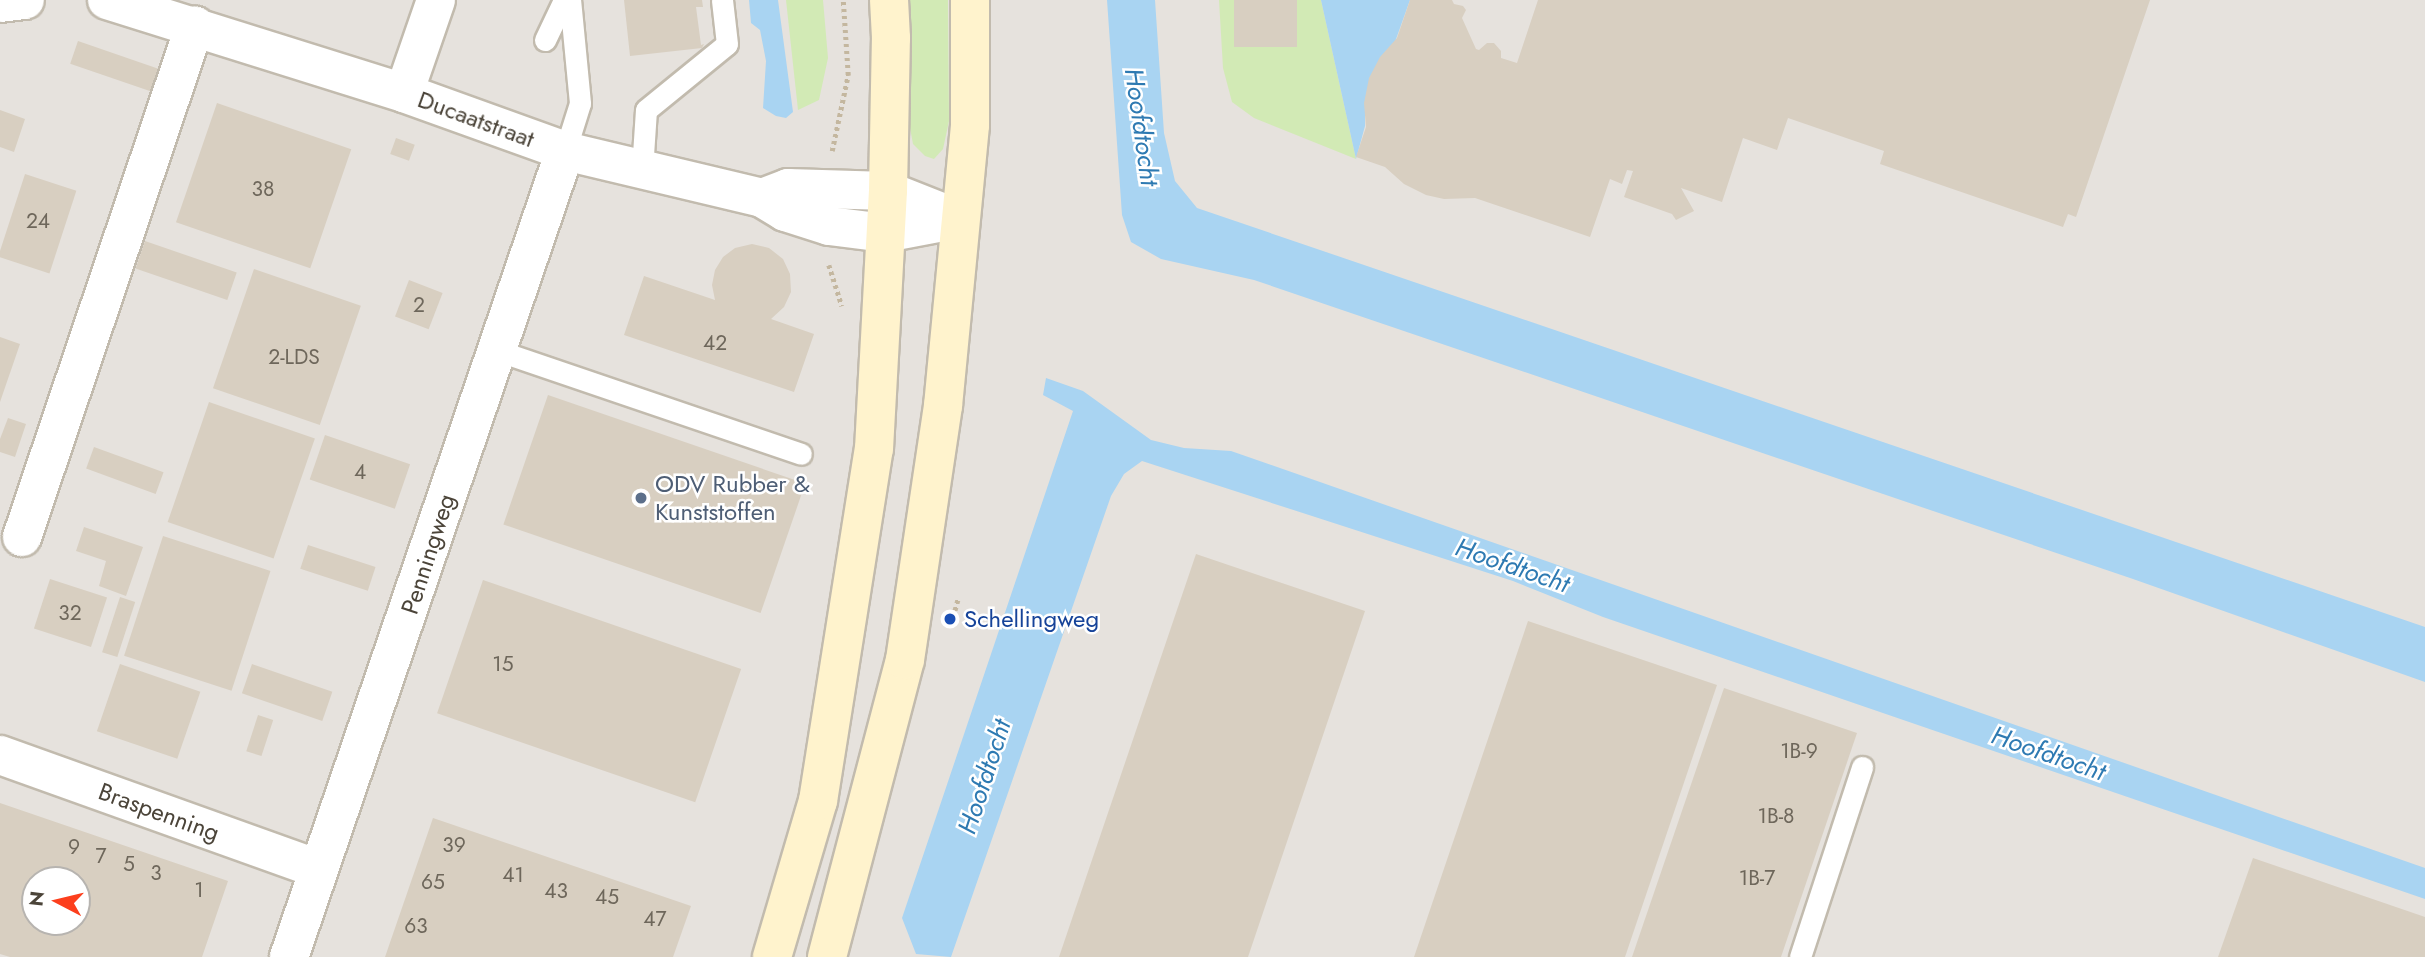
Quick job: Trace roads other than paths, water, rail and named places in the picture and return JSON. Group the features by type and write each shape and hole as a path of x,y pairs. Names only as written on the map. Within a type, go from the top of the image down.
{"main road":[{"path":"772,957 818,801 872,462 888,191 891,38 889,0"},
{"path":"827,957 905,660 943,406 970,125 970,0"}],"street":[{"path":"0,3 25,0"},
{"name":"Ducaatstraat","path":"107,0 195,25 404,93 565,151 762,198 785,212 829,226 885,233 959,219"},
{"path":"404,93 436,0"},
{"path":"22,537 195,25"},
{"name":"Penningweg","path":"289,957 565,151"},
{"name":"Ducaatstraat","path":"762,198 788,188 888,191 959,219"},
{"name":"Braspenning","path":"0,755 318,869"}],"lane":[{"path":"545,40 564,0"},
{"path":"565,151 580,103 570,0"},
{"path":"642,170 646,110 727,44 722,0"},
{"path":"496,350 800,454"},
{"path":"1800,957 1862,767"}],"water":[{"path":"749,0 778,0 793,112 786,118 776,116 763,108 766,61 760,30 751,23"},
{"name":"Hoofdtocht","path":"1107,0 1155,0 1164,133 1175,181 1197,208 2425,627 2425,682 2133,579 1254,280 1161,259 1131,242 1122,215"},
{"path":"1321,0 1410,0 1395,42 1370,79 1365,101 1365,126 1356,159"},
{"name":"Hoofdtocht","path":"1046,378 1083,391 1151,440 1184,448 1231,451 2425,868 2425,899 1603,617 1513,581 1142,461 1124,474 1111,496 951,957 916,954 902,918 1073,411 1043,395"}],"place":[{"name":"ODV Rubber & Kunststoffen","path":"641,498"},
{"name":"Schellingweg","path":"950,619"}]}
